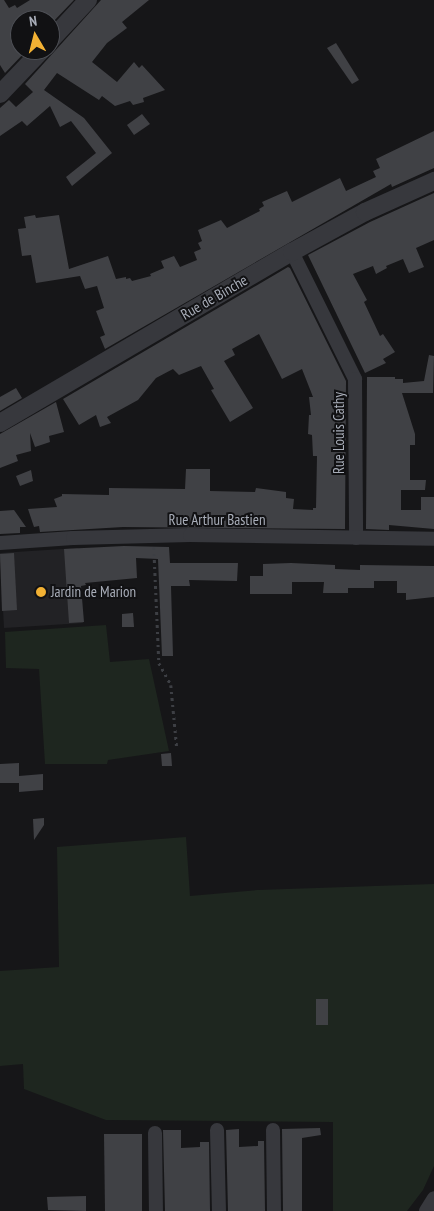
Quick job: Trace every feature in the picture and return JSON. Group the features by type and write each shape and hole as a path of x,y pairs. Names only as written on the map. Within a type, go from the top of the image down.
{"street":[{"path":"60,30 88,0"},
{"path":"0,94 32,60"},
{"name":"Rue de Binche","path":"0,423 292,252 365,212 434,182"},
{"name":"Rue Louis Cathy","path":"292,252 355,379 356,538"},
{"name":"Rue Arthur Bastien","path":"0,543 154,536 434,540"},
{"path":"217,1130 219,1211"},
{"path":"273,1130 274,1211"},
{"path":"156,1133 156,1211"},
{"path":"426,1211 434,1198"}],"path":[{"path":"154,536 159,663 171,685 177,748"}],"shaded area":[{"name":"Jardin de Marion","path":"78,548 83,623 4,628 0,553"},
{"path":"106,625 110,662 149,659 169,751 108,760 107,764 45,764 39,669 6,668 5,632"},
{"path":"186,837 190,896 258,890 434,884 434,1166 423,1190 407,1211 333,1211 333,1122 106,1120 24,1089 23,1064 0,1066 0,971 59,967 57,847"}],"building":[{"path":"0,0 4,0 9,8 15,5 17,8 30,0 74,0 60,15 60,10 10,10 10,60 17,60 5,73 0,65"},
{"path":"101,0 149,0 122,22 127,28 107,43 92,62 117,82 134,62 139,68 142,65 165,90 143,98 144,102 133,105 130,101 115,106 102,96 99,100 57,73 44,90 84,118 112,153 72,186 66,177 96,153 71,121 60,127 50,106 27,126 22,121 0,136 0,108 9,100 16,107 33,92 25,84 47,60 60,60 60,45"},
{"path":"336,43 359,80 352,84 327,48"},
{"path":"142,114 150,124 134,135 127,125"},
{"path":"434,131 434,168 392,187 391,184 105,349 100,337 105,335 96,311 104,308 97,286 85,289 80,276 36,283 31,255 22,256 18,229 26,228 24,217 35,215 36,218 59,215 69,269 108,256 116,279 126,277 126,279 130,278 132,281 151,276 150,274 164,268 161,261 174,256 180,267 197,260 194,252 201,249 198,243 202,241 198,230 221,220 227,228 260,211 259,209 264,206 262,202 287,191 292,202 340,178 346,191 376,177 373,171 380,168 376,159"},
{"path":"434,193 434,240 416,248 424,267 409,273 403,259 386,266 387,268 376,274 373,266 353,274 367,300 364,302 380,336 383,334 395,352 383,359 386,363 365,373 308,255 370,222"},
{"path":"288,267 346,381 345,529 123,527 40,532 39,526 34,527 28,509 57,507 54,499 62,496 62,494 109,495 109,488 185,489 186,469 210,469 210,491 255,492 256,488 286,492 286,498 294,499 293,509 313,510 313,508 316,508 317,456 313,456 312,435 308,434 309,415 311,415 309,397 313,397 302,369 282,379 259,334 232,349 235,355 224,361 253,408 230,422 211,390 214,389 201,366 179,375 173,369 156,378 138,400 107,417 111,423 100,427 96,415 79,425 63,399"},
{"path":"429,355 434,356 433,393 402,393 415,434 415,445 410,445 410,480 426,480 425,490 401,490 401,510 421,510 421,497 434,497 434,529 389,525 389,530 366,529 367,377 395,377 395,379 403,379 403,383 424,381"},
{"path":"16,388 22,398 0,411 0,397"},
{"path":"56,402 64,432 49,436 50,442 35,447 30,433 31,451 16,455 18,461 0,468 0,434"},
{"path":"31,470 33,481 20,486 16,476"},
{"path":"14,510 26,527 20,527 20,533 0,534 0,511"},
{"path":"124,546 169,547 170,563 238,563 237,581 189,580 190,586 171,586 173,656 162,656 158,559 136,558 137,578 85,583 86,585 81,586 84,622 69,623 64,549"},
{"path":"14,553 17,610 2,611 0,554"},
{"path":"263,564 335,565 335,569 360,570 360,565 434,566 434,597 406,600 406,593 397,593 397,581 374,581 374,588 348,588 348,593 323,593 324,582 292,582 292,594 250,594 250,576 263,576"},
{"path":"133,613 134,627 122,627 122,614"},
{"path":"171,753 172,766 162,766 161,754"},
{"path":"19,763 19,776 43,774 43,790 19,792 19,783 0,783 0,764"},
{"path":"44,818 44,825 34,840 33,819"},
{"path":"316,999 328,999 328,1025 316,1025"},
{"path":"320,1128 321,1135 302,1138 302,1211 283,1211 282,1129"},
{"path":"239,1129 239,1147 258,1146 258,1141 264,1141 265,1211 228,1211 226,1130"},
{"path":"163,1130 181,1130 181,1148 200,1147 200,1142 209,1142 210,1211 165,1211"},
{"path":"104,1134 142,1134 142,1211 105,1211"},
{"path":"86,1196 86,1211 48,1210 47,1197"}],"place":[{"name":"Jardin de Marion","path":"41,592"}]}
